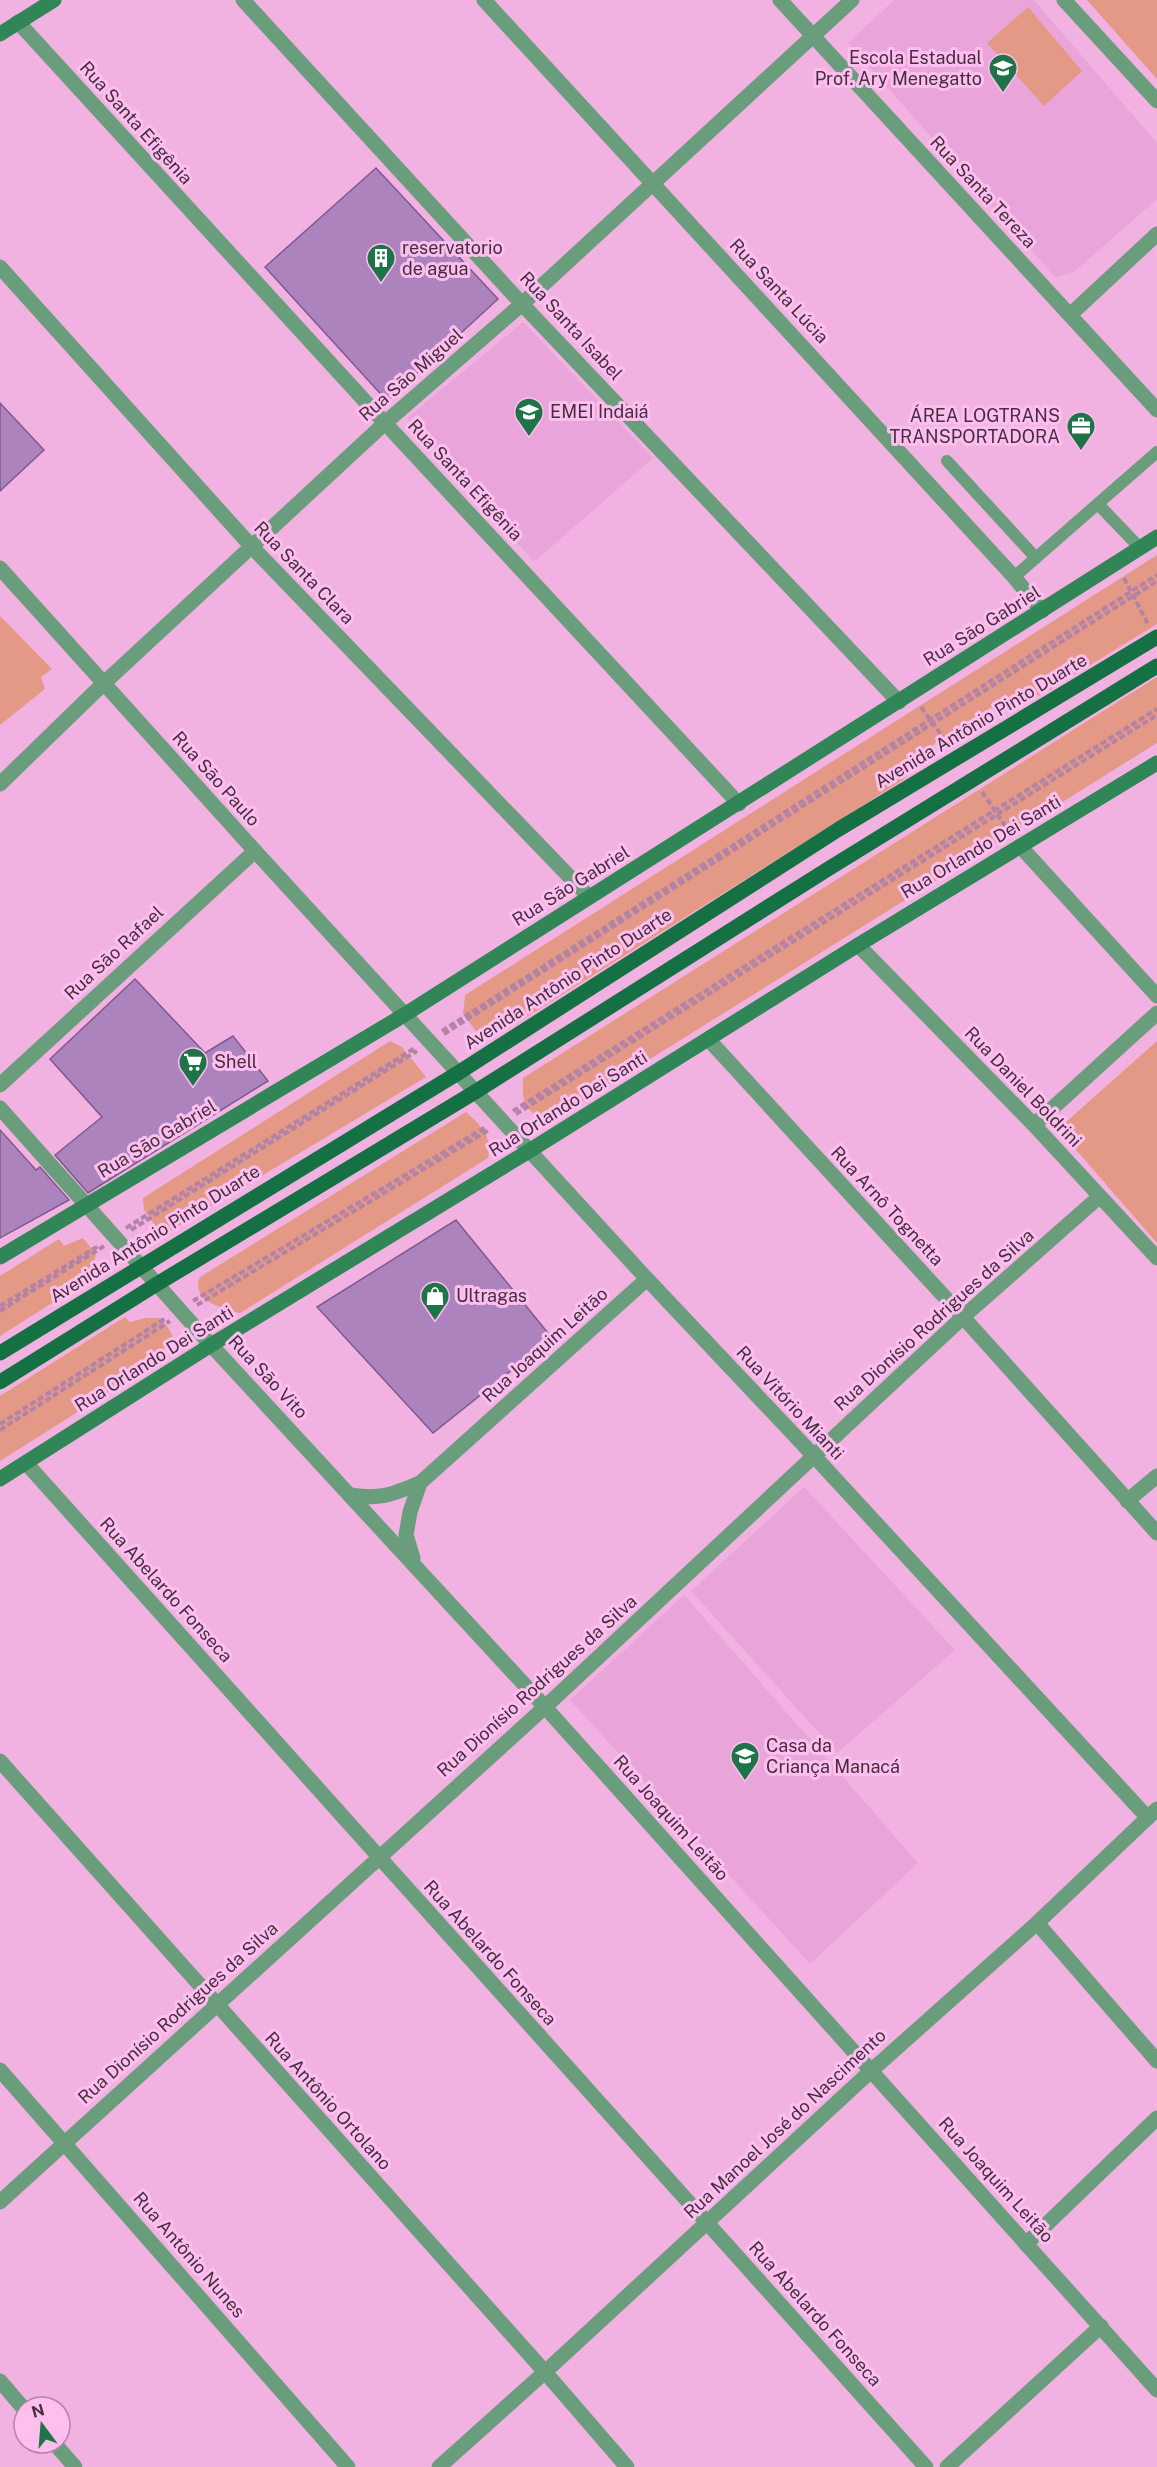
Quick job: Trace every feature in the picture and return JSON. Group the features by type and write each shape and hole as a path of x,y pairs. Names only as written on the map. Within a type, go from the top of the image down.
{"main road":[{"path":"0,34 54,0"},
{"name":"Rua São Gabriel","path":"0,1257 404,1014 740,804 1157,537"},
{"name":"Avenida Antônio Pinto Duarte","path":"0,1353 458,1073 839,829 1156,637"},
{"path":"0,1382 157,1284 475,1092 828,868 1157,666"},
{"name":"Rua Orlando Dei Santi","path":"0,1479 211,1345 1157,762"}],"street":[{"name":"Rua Santa Isabel","path":"243,0 522,304 899,702"},
{"name":"Rua Santa Lúcia","path":"484,0 1014,577 1042,611"},
{"name":"Rua Santa Tereza","path":"780,0 1157,410"},
{"name":"Rua São Miguel","path":"0,784 103,684 385,423 522,304 852,0"},
{"path":"1064,0 1157,101"},
{"name":"Rua Santa Efigênia","path":"18,22 385,423 740,804"},
{"path":"1071,314 1157,234"},
{"name":"Rua Santa Clara","path":"0,267 252,547 589,897"},
{"name":"Rua São Paulo","path":"0,568 404,1014"},
{"path":"1020,846 1157,996"},
{"name":"Rua São Rafael","path":"0,1085 255,851"},
{"name":"Rua Daniel Boldrini","path":"858,945 1034,1125 1157,1258"},
{"path":"1034,1125 1157,1013"},
{"name":"Rua Vitório Mianti","path":"404,1014 646,1279 1152,1814"},
{"name":"Rua Arnô Tognetta","path":"709,1040 1157,1533"},
{"name":"Rua São Vito","path":"0,1108 211,1345 414,1563"},
{"name":"Rua Dionísio Rodrigues da Silva","path":"0,2202 377,1857 545,1707 963,1317 1099,1197"},
{"name":"Rua Joaquim Leitão","path":"646,1279 420,1483 410,1512 406,1535 414,1563 872,2070 1157,2390"},
{"name":"Rua Abelardo Fonseca","path":"26,1463 926,2467"},
{"path":"1127,1501 1157,1476"},
{"path":"351,1495 373,1498 394,1494 420,1483"},
{"name":"Rua Antônio Ortolano","path":"0,1761 627,2467"},
{"name":"Rua Manoel José do Nascimento","path":"439,2467 872,2070 1037,1923 1152,1814"},
{"path":"1037,1923 1157,2061"},
{"name":"Rua Antônio Nunes","path":"0,2070 348,2467"},
{"path":"1026,2244 1157,2118"},
{"path":"947,2467 1101,2326"},
{"path":"0,2381 12,2395"},
{"path":"64,2455 75,2467"}],"lane":[{"path":"1014,577 1157,452"},
{"path":"947,461 1036,558"},
{"path":"1098,504 1140,548"}],"path":[{"path":"1116,564 1156,637"},
{"path":"0,1306 429,1042 1132,594 1157,575"},
{"path":"1132,594 1157,581"},
{"path":"501,1121 1157,709"},
{"path":"0,1424 181,1311 501,1121 1157,715"},
{"path":"0,1311 115,1237"},
{"path":"0,1430 181,1311"}],"shaded area":[{"name":"Escola Estadual Prof. Ary Menegatto","path":"894,0 1034,0 1157,143 1157,199 1073,273 1055,277 848,43"},
{"path":"1087,0 1157,0 1157,79"},
{"path":"1028,7 1082,71 1044,106 987,43"},
{"name":"EMEI Indaiá","path":"523,322 653,458 534,562 407,418"},
{"path":"1157,555 1157,624 1043,694 990,708 934,744 903,780 503,1032 476,1031 463,1014 465,995"},
{"path":"0,616 52,669 41,677 45,689 0,725"},
{"path":"1157,677 1157,743 549,1122 534,1114 526,1105 523,1078"},
{"path":"390,1041 402,1047 426,1077 162,1236 144,1210 143,1198"},
{"path":"1157,1041 1157,1243 1058,1129"},
{"path":"466,1112 485,1132 489,1150 488,1158 240,1313 217,1306 200,1292 198,1285 200,1277"},
{"path":"83,1238 96,1254 93,1267 87,1273 90,1279 0,1336 0,1276 59,1239 64,1246"},
{"path":"125,1317 130,1322 145,1318 160,1318 165,1324 171,1332 173,1343 157,1353 160,1360 0,1461 0,1396"},
{"path":"804,1487 955,1650 837,1753 691,1591"},
{"name":"Casa da Criança Manacá","path":"684,1595 918,1863 810,1964 570,1700"}],"building":[{"name":"reservatorio de agua","path":"376,168 498,299 387,401 265,267"},
{"path":"0,403 44,450 0,491"},
{"name":"Shell","path":"135,979 205,1053 233,1036 268,1081 88,1193 55,1155 102,1117 50,1059"},
{"path":"0,1130 36,1170 40,1167 69,1200 0,1238"},
{"name":"Ultragas","path":"456,1220 552,1338 433,1433 317,1307"}],"place":[{"name":"Escola Estadual Prof. Ary Menegatto","path":"1003,94"},
{"name":"reservatorio de agua","path":"381,284"},
{"name":"EMEI Indaiá","path":"529,438"},
{"name":"ÁREA LOGTRANS TRANSPORTADORA","path":"1081,452"},
{"name":"Shell","path":"193,1088"},
{"name":"Ultragas","path":"435,1322"},
{"name":"Casa da Criança Manacá","path":"745,1782"}]}
